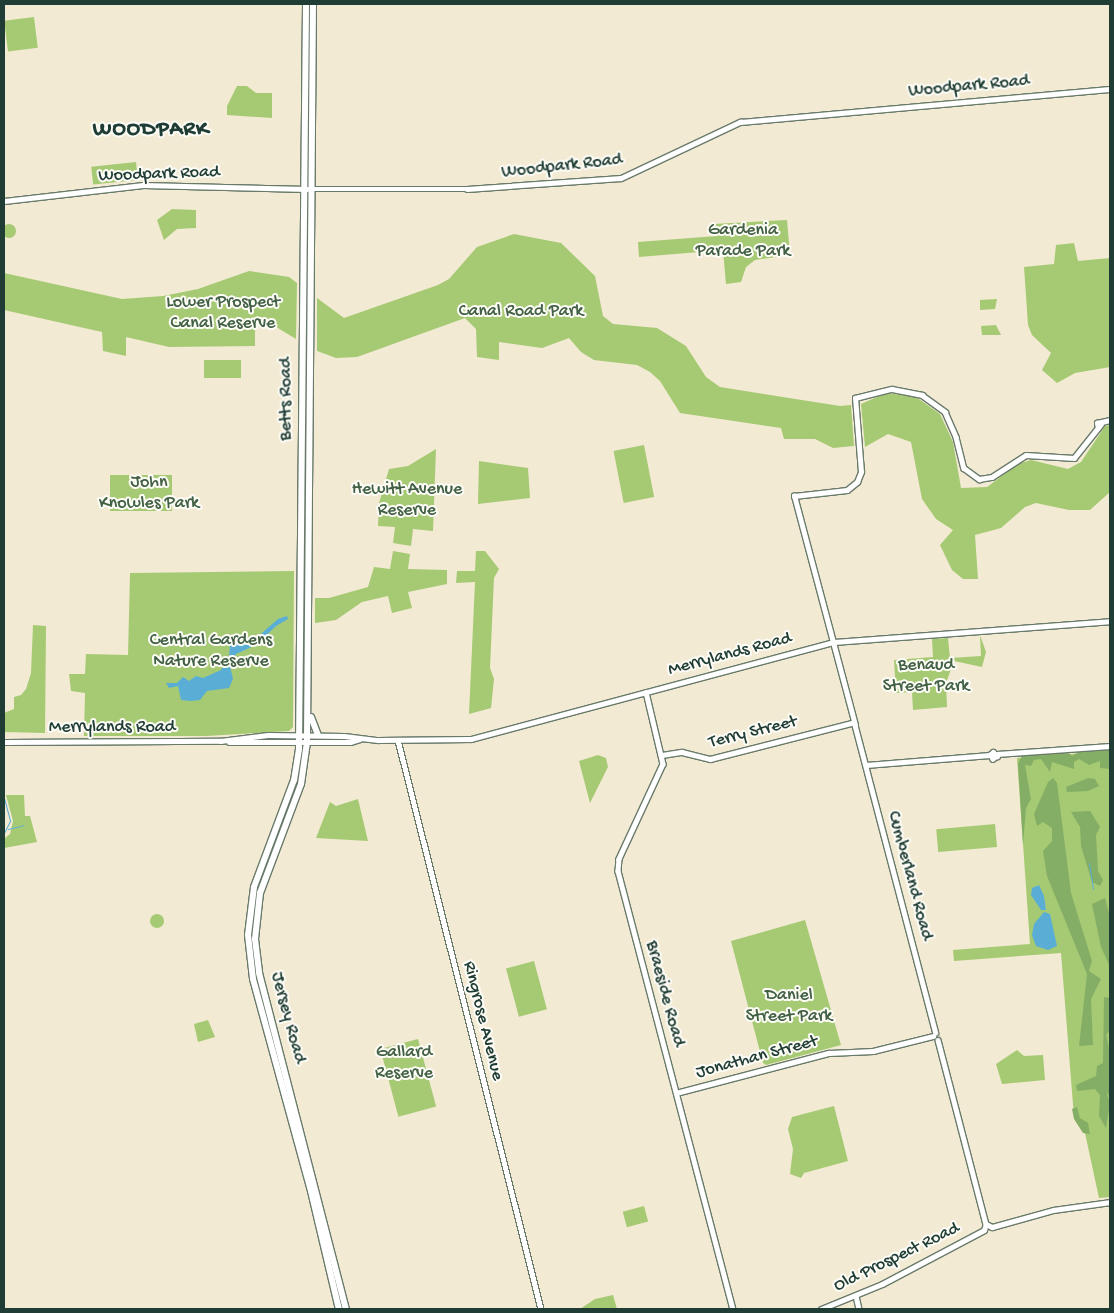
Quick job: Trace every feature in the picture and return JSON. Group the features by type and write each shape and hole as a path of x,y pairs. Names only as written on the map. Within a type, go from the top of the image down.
{"highway":[{"name":"Betts Road","path":"299,739 302,188 306,4"},
{"name":"Betts Road","path":"308,739 310,189 314,4"},
{"path":"308,708 318,735"},
{"name":"Jersey Road","path":"299,739 294,780 254,887 248,949 253,980 311,1191 339,1309"},
{"name":"Jersey Road","path":"308,739 300,784 259,899 256,952 346,1309"}],"main road":[{"name":"Woodpark Road","path":"4,201 144,185 310,189"},
{"name":"Merrylands Road","path":"4,742 471,738 833,642 1110,621"},
{"name":"Merrylands Road","path":"308,739 318,735 362,739"},
{"path":"984,1230 986,1224 992,1227 1053,1210 1110,1202"},
{"name":"Old Prospect Road","path":"821,1309 856,1296 984,1230 990,1232 992,1227"}],"street":[{"name":"Woodpark Road","path":"310,189 467,189 617,178 740,122 1110,89"},
{"name":"Cumberland Road","path":"986,1224 794,496 847,490 856,484 861,472 855,398 892,389 922,396 944,412 956,438 964,468 979,479 992,477 1026,455 1074,458 1100,426 1110,420"},
{"name":"Braeside Road","path":"646,692 662,755 662,768 618,868 733,1309"},
{"name":"Terry Street","path":"662,755 679,752 710,759 853,723"},
{"name":"Ringrose Avenue","path":"398,740 541,1309"},
{"path":"866,765 990,755 993,752 997,754 1110,746"},
{"name":"Jonathan Street","path":"676,1093 829,1053 873,1051 936,1036"},
{"path":"856,1296 859,1309"}],"green space":[{"path":"34,17 38,48 8,51 4,21"},
{"path":"237,86 247,86 256,93 272,93 272,118 227,115 227,106"},
{"path":"136,162 138,180 93,185 91,167"},
{"path":"172,209 196,210 196,228 177,229 164,240 157,220"},
{"name":"Gardenia Parade Park","path":"787,220 790,255 755,260 746,267 741,282 726,284 723,250 639,257 638,242 717,236 714,224"},
{"path":"6,224 12,224 16,231 12,238 6,238 2,234 2,228"},
{"name":"Lower Prospect Canal Reserve","path":"514,234 561,243 595,276 603,316 613,324 657,328 686,346 706,377 720,387 840,406 851,405 854,446 833,448 815,439 784,439 781,428 680,413 660,381 650,372 637,365 594,360 581,352 569,338 542,348 499,342 499,360 477,357 476,329 465,318 357,357 336,358 317,351 317,298 344,318 438,285 449,279 477,247"},
{"path":"1074,243 1078,261 1110,258 1110,367 1075,373 1057,383 1042,370 1051,353 1032,335 1028,325 1024,267 1054,264 1056,245"},
{"name":"Lower Prospect Canal Reserve","path":"249,271 289,277 297,283 296,339 268,322 255,323 255,346 169,347 126,337 126,356 103,351 102,332 4,310 4,273 122,299 163,296 198,289"},
{"path":"997,299 995,309 980,310 980,300"},
{"path":"996,325 1001,335 982,335 981,326"},
{"path":"204,360 241,360 241,378 204,378"},
{"path":"886,393 916,397 940,414 953,442 961,488 987,487 1018,464 1031,460 1068,469 1081,462 1105,426 1110,425 1110,492 1090,510 1069,510 1036,503 1025,507 1001,528 975,535 978,579 963,579 952,570 940,545 953,530 936,519 922,499 911,442 888,434 865,447 861,404"},
{"path":"644,445 654,497 624,503 614,451"},
{"name":"Hewitt Avenue Reserve","path":"436,449 433,531 413,529 411,546 393,543 395,527 378,526 379,503 389,469 408,466"},
{"path":"479,461 528,468 530,498 478,504"},
{"name":"John Knowles Park","path":"110,475 172,475 172,511 110,511"},
{"path":"393,551 410,554 408,569 447,570 447,584 408,592 412,608 392,613 388,596 362,602 336,620 315,623 315,598 329,598 368,587 374,567 390,569"},
{"path":"476,551 485,551 499,569 494,578 490,668 494,679 491,708 469,714 475,582 456,583 457,571 475,571"},
{"name":"Central Gardens Nature Reserve","path":"294,571 293,727 289,731 207,736 84,736 85,693 71,691 69,674 85,674 86,654 128,655 130,573"},
{"path":"33,625 46,626 45,733 4,732 4,713 14,709 14,697 21,695 26,689 31,673"},
{"name":"Benaud Street Park","path":"980,635 986,652 982,667 954,661 946,683 947,707 913,710 912,692 896,693 894,660 933,657 932,639 948,638 950,658 981,656"},
{"path":"1110,750 1110,769 1100,768 1100,761 1089,765 1079,759 1074,762 1074,769 1052,762 1050,772 1041,759 1034,760 1031,766 1025,765 1031,799 1026,808 1023,845 1018,763 1022,756 1069,753 1072,756 1079,752"},
{"path":"1110,751 1110,1197 1099,1198 1085,1133 1074,1117 1061,953 954,961 953,950 1030,944 1017,758"},
{"path":"598,755 606,758 608,767 590,803 579,761"},
{"path":"1053,778 1057,783 1071,893 1092,961 1089,971 1101,979 1091,999 1093,1045 1079,1046 1087,974 1047,876 1043,851 1052,841 1052,828 1043,822 1037,826 1034,814 1048,782"},
{"path":"1088,778 1095,779 1099,786 1088,791 1067,792 1066,787"},
{"path":"6,795 24,795 25,816 30,816 37,842 4,848 4,839 10,834 13,821"},
{"path":"358,799 368,841 316,838 330,802 336,806"},
{"path":"1090,811 1100,827 1096,835 1098,871 1103,880 1100,886 1092,882 1081,846 1080,827 1071,812"},
{"path":"995,824 997,847 938,852 936,829"},
{"path":"1105,898 1110,917 1110,967 1101,947 1092,904"},
{"path":"154,914 160,914 164,921 160,928 154,928 150,924 150,918"},
{"name":"Daniel Street Park","path":"805,920 841,1045 766,1065 763,1063 731,941"},
{"path":"534,961 547,1009 519,1017 506,969"},
{"path":"1104,997 1110,998 1110,1030 1106,1035 1110,1052 1110,1097 1106,1091 1110,1103 1106,1128 1099,1116 1100,1095 1095,1089 1077,1091 1076,1085 1096,1076 1097,1066 1103,1063"},
{"path":"208,1020 215,1037 198,1042 194,1024"},
{"name":"Gallard Reserve","path":"418,1039 436,1107 398,1117 380,1049"},
{"path":"1017,1050 1024,1056 1043,1055 1045,1080 1002,1084 996,1064"},
{"path":"834,1106 848,1161 804,1173 801,1178 790,1174 793,1149 788,1129 792,1117"},
{"path":"1077,1107 1080,1118 1088,1123 1090,1134 1083,1133 1074,1119 1072,1109"},
{"path":"644,1206 648,1221 627,1227 623,1212"},
{"path":"613,1295 617,1309 580,1309 595,1299"}],"water":[{"path":"287,616 288,619 276,626 256,645 236,654 230,666 233,679 229,688 207,691 200,700 191,701 181,700 178,686 169,688 166,683 177,683 183,677 189,681 196,676 203,678 221,670 229,658 230,643 242,638 255,639 278,619"},
{"path":"1039,885 1044,896 1046,910 1041,910 1031,895 1032,888"},
{"path":"1044,912 1050,914 1057,946 1048,950 1036,946 1032,935 1034,924"}],"waterway":[{"path":"4,798 10,821 4,833"},
{"path":"8,829 24,825"},
{"path":"1089,863 1093,889"}],"district":[{"name":"WOODPARK","path":"151,131"}],"park label":[{"name":"Canal Road Park","path":"521,312"}]}
